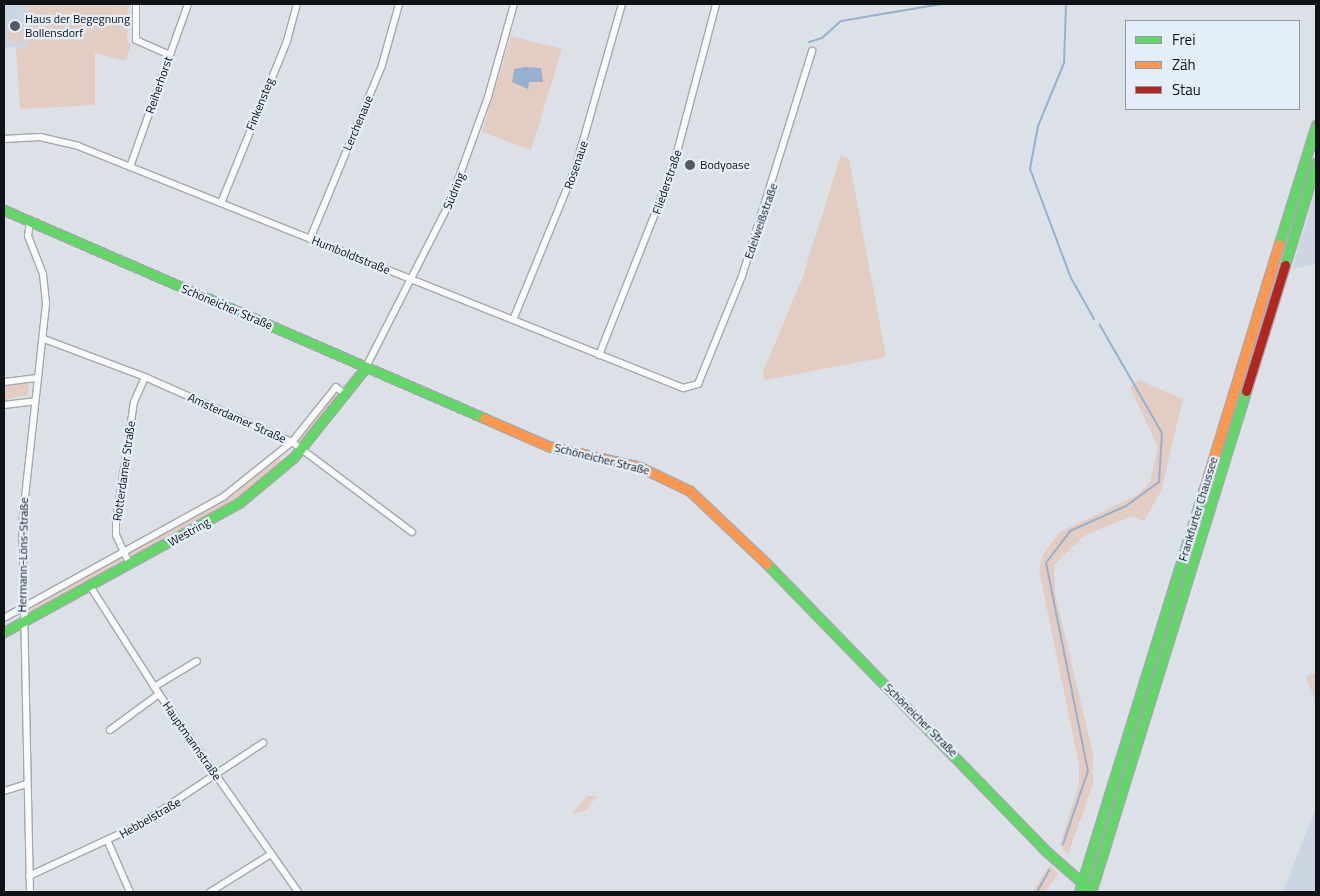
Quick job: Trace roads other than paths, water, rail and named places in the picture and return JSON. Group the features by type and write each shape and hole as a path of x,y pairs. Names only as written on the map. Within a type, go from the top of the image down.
{"main road":[{"name":"Frankfurter Chaussee","path":"1080,888 1316,125"},
{"name":"Frankfurter Chaussee","path":"1092,892 1316,163"},
{"name":"Schöneicher Straße","path":"4,210 548,446 650,470 702,500 1080,888 1092,892"},
{"name":"Westring","path":"4,632 225,512 301,449 366,367"}],"street":[{"path":"136,4 136,40 170,55"},
{"name":"Reiherhorst","path":"130,167 188,4"},
{"name":"Finkensteg","path":"221,203 287,41 297,4"},
{"name":"Lerchenaue","path":"310,239 382,65 399,4"},
{"name":"Südring","path":"366,367 413,281 476,133 514,4"},
{"name":"Rosenaue","path":"513,320 576,169 622,4"},
{"name":"Fliederstraße","path":"599,355 672,171 716,4"},
{"name":"Edelweißstraße","path":"696,386 757,235 812,51"},
{"name":"Humboldtstraße","path":"4,138 56,140 130,167 683,388 696,386"},
{"name":"Hermann-Löns-Straße","path":"30,222 28,236 45,287 44,339 24,497 21,608 30,892"},
{"name":"Amsterdamer Straße","path":"44,339 145,377 292,442 412,532"},
{"name":"Rotterdamer Straße","path":"130,565 123,554 116,535 116,514 134,402 145,377"},
{"path":"4,382 38,378"},
{"name":"Westring","path":"4,618 123,554 223,497 292,442 336,387 345,394"},
{"path":"4,405 35,401"},
{"name":"Hauptmannstraße","path":"90,586 154,687 298,892"},
{"path":"154,687 197,661"},
{"path":"110,730 159,694"},
{"name":"Hebbelstraße","path":"30,876 108,842 216,776 262,742"},
{"path":"4,791 26,784"},
{"path":"108,842 130,892"},
{"path":"210,892 271,854"}],"water":[{"path":"524,67 541,68 543,82 529,82 528,89 512,82 514,69"}],"waterway":[{"path":"809,42 822,38 841,21 942,4"},
{"path":"1066,4 1064,63 1038,126 1030,169 1071,278 1094,319"},
{"path":"1063,844 1088,771 1046,563 1070,531 1126,506 1159,482 1162,433 1100,325"},
{"path":"1037,892 1049,870"}],"place":[{"name":"Haus der Begegnung Bollensdorf","path":"15,26"},
{"name":"Bodyoase","path":"690,165"}]}
